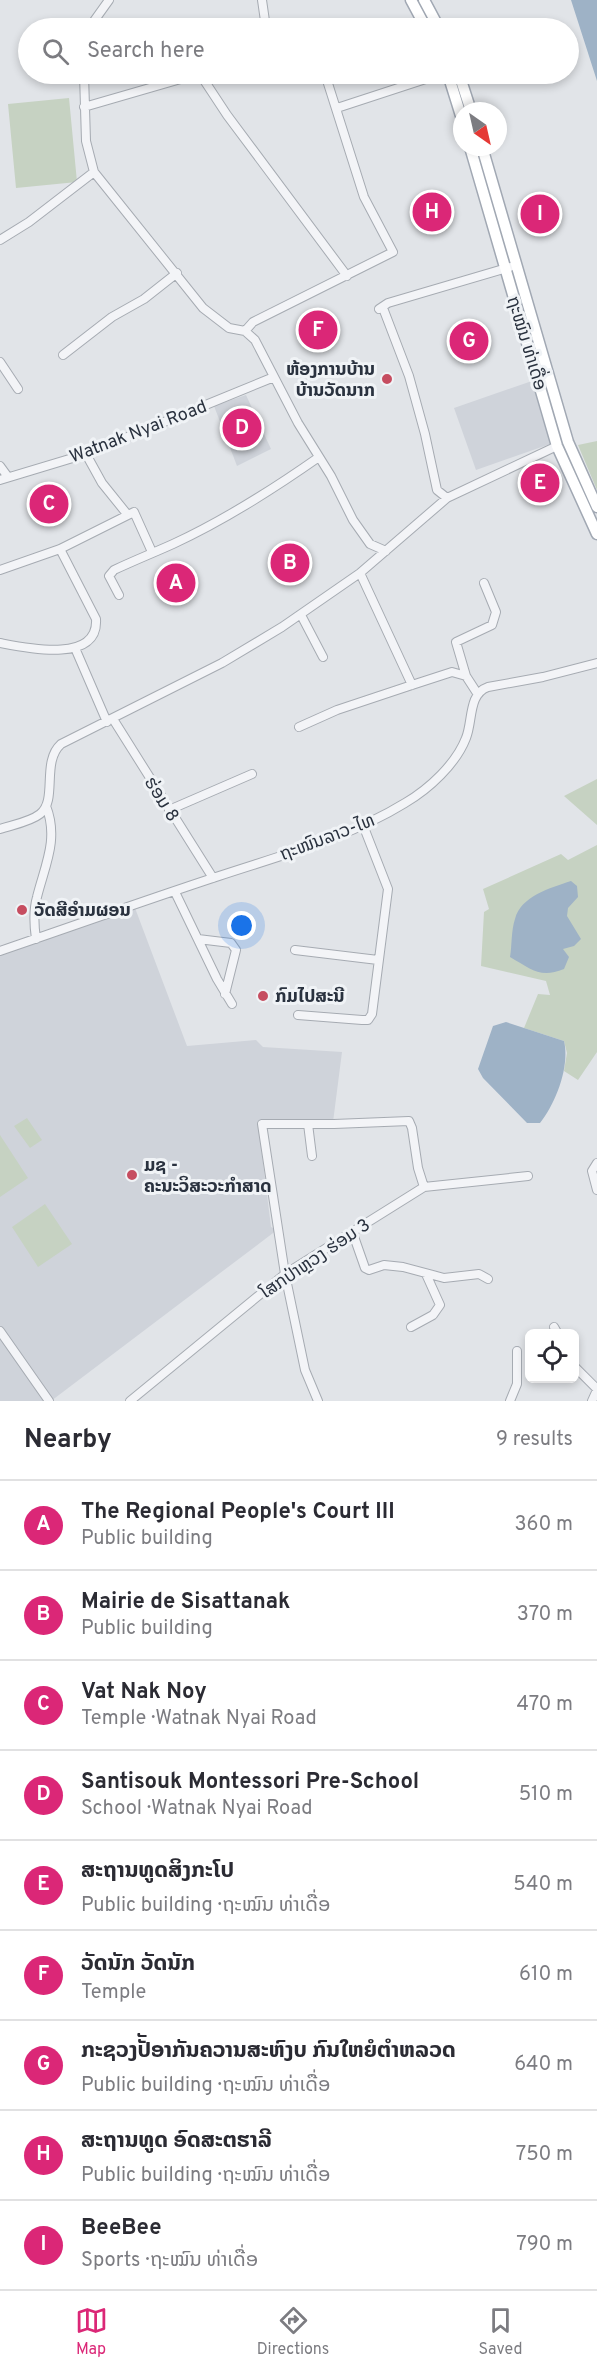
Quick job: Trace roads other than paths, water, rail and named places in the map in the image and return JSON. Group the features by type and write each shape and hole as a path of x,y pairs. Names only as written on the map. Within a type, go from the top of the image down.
{"main road":[{"path":"411,0 421,18"},
{"path":"424,0 434,18"},
{"path":"451,84 457,102"},
{"path":"462,84 468,102"},
{"name":"ຖະໝົນ ທ່າເດື່ອ","path":"473,156 557,446 597,534"},
{"name":"ຖະໝົນ ທ່າເດື່ອ","path":"485,156 568,442 597,507"},
{"path":"538,380 549,376"},
{"path":"557,446 568,442"}],"street":[{"path":"96,18 109,0"},
{"path":"262,0 265,18"},
{"path":"84,84 88,152 94,172 203,308 229,328 245,331 266,353 274,377 298,423 331,476 352,520 365,538 375,547 386,551"},
{"path":"84,107 164,84"},
{"path":"206,84 347,276"},
{"path":"245,331 253,322 393,252 364,197 329,84"},
{"path":"337,108 410,84"},
{"path":"0,240 29,222 94,172"},
{"path":"447,498 437,490 409,376 381,308 388,303 517,265"},
{"path":"63,355 112,318 144,299 177,273"},
{"path":"0,362 18,389"},
{"name":"Watnak Nyai Road","path":"4,478 86,453 274,377"},
{"path":"36,939 34,923 36,898 52,837 51,819 46,806 55,751 61,744 222,663 301,615 360,573 447,498 557,446"},
{"path":"86,453 102,483 127,514"},
{"path":"119,595 109,576 110,572 235,512 274,489 319,457"},
{"path":"0,466 4,478"},
{"path":"0,570 60,549 134,512 152,552"},
{"path":"0,643 45,651 75,648 89,639 97,628 96,619 60,549"},
{"path":"360,573 412,684"},
{"path":"484,583 496,612 489,627 456,642 466,676 477,693 488,687 597,663"},
{"path":"301,615 323,657"},
{"name":"ຮ່ອມ 8","path":"75,648 110,720 213,878"},
{"path":"299,727 337,710 412,684 452,672 466,676"},
{"name":"ຖະໜົນລາວ-ໄທ","path":"0,951 321,842 363,825 419,794 448,766 467,737 477,693"},
{"path":"169,810 252,774"},
{"path":"0,829 36,817 46,806"},
{"path":"298,1015 368,1020 372,1014 388,889 363,825"},
{"path":"176,892 232,1004"},
{"path":"198,939 231,943 236,951 225,994"},
{"path":"295,950 378,960"},
{"path":"318,1401 305,1370 285,1274 262,1124 409,1121 424,1187"},
{"path":"308,1124 312,1156"},
{"path":"597,1163 592,1171 597,1190"},
{"name":"ໂສກປ່າຫຼວງ ຮ່ອມ 3","path":"130,1401 285,1274 424,1187 528,1176"},
{"path":"352,1231 365,1268 369,1270 384,1266 402,1266 444,1278 479,1274 488,1279"},
{"path":"411,1327 433,1315 440,1305 426,1274"},
{"path":"0,1331 49,1401"},
{"path":"510,1401 517,1384 517,1351"},
{"path":"579,1371 597,1390 592,1401"}],"water":[{"path":"571,0 597,0 597,81 579,25 579,18 577,18"},
{"path":"571,881 577,886 578,897 568,908 567,916 581,939 574,946 563,949 569,957 564,969 542,973 510,957 514,924 523,904 537,894"},
{"path":"506,1022 564,1041 565,1062 560,1084 540,1123 527,1123 483,1078 478,1069 493,1026"}],"place":[{"name":"ສະຖານທູດ ອົດສະຕຮາລີ","path":"432,212"},
{"name":"BeeBee","path":"540,214"},
{"name":"ວັດນັກ ວັດນັກ","path":"318,330"},
{"name":"ກະຊວງປັັອາກັນຄວານສະຫົງບ ກົນໃຫຍໍຕຳຫລວດ","path":"469,341"},
{"name":"ຫ້ອງການບ້ານ ບ້ານວັດນາກ","path":"387,379"},
{"name":"Santisouk Montessori Pre-School","path":"242,428"},
{"name":"ສະຖານທູດສິງກະໂປ","path":"540,483"},
{"name":"Vat Nak Noy","path":"49,504"},
{"name":"Mairie de Sisattanak","path":"290,563"},
{"name":"The Regional People's Court III","path":"176,583"},
{"name":"ວັດສີອຳມຜອນ","path":"22,910"},
{"name":"ກົມໄປສະນີ","path":"263,996"},
{"name":"ມຊ - ຄະນະວິສະວະກຳສາດ","path":"132,1175"}]}
